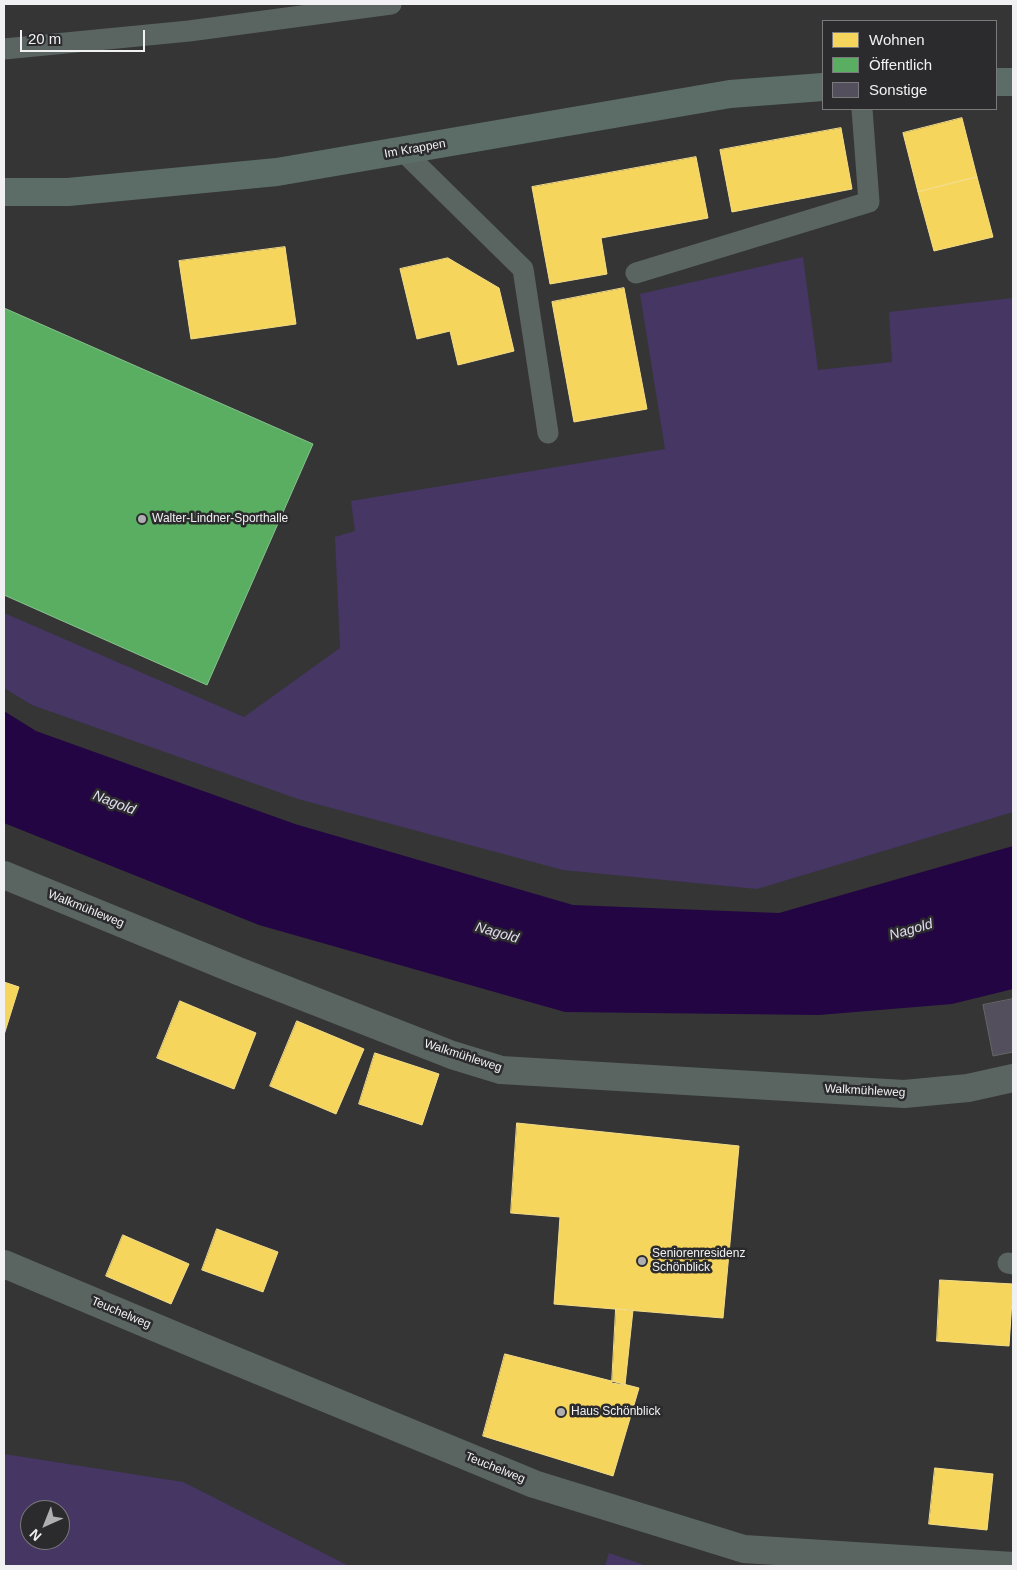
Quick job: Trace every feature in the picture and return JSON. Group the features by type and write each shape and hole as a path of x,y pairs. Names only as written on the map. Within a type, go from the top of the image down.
{"main road":[{"path":"997,82 1013,82"},
{"name":"Im Krappen","path":"4,192 68,192 276,172 730,94 822,87"}],"street":[{"name":"Walkmühleweg","path":"4,874 238,971 452,1055 501,1070 904,1094 968,1088 1013,1078"},
{"name":"Teuchelweg","path":"4,1264 202,1348 534,1484 744,1549 1013,1566"}],"lane":[{"path":"4,49 189,30 378,5"},
{"path":"636,273 869,202 862,110"},
{"path":"403,151 523,269 548,433"}],"shaded area":[{"path":"803,257 818,370 892,362 889,312 1013,298 1013,812 757,889 563,870 298,799 32,705 4,688 4,613 244,717 340,648 335,537 355,531 351,501 665,449 640,294"},
{"path":"4,1454 183,1482 349,1566 4,1566"},
{"path":"609,1553 647,1566 605,1566"}],"water":[{"name":"Nagold","path":"4,711 36,731 295,824 573,905 779,913 1013,846 1013,989 952,1004 819,1015 565,1012 259,925 4,823"}],"building: Wohnen":[{"path":"962,118 977,177 918,192 903,133"},
{"path":"841,128 852,189 732,212 720,150"},
{"path":"696,157 708,218 601,238 607,274 550,284 532,187"},
{"path":"977,177 993,237 934,251 918,192"},
{"path":"285,247 296,324 191,339 179,261"},
{"path":"448,258 499,288 514,351 458,365 450,331 417,339 400,269"},
{"path":"624,288 647,409 574,422 552,302"},
{"path":"4,982 19,987 4,1035"},
{"path":"180,1001 256,1033 234,1089 157,1058"},
{"path":"297,1021 364,1049 336,1114 270,1086"},
{"path":"375,1053 439,1074 422,1125 359,1104"},
{"name":"Seniorenresidenz Schönblick","path":"517,1123 739,1146 723,1318 554,1304 560,1217 511,1213"},
{"path":"217,1229 278,1252 263,1292 202,1270"},
{"path":"123,1235 189,1264 171,1304 106,1276"},
{"path":"940,1280 1013,1284 1009,1346 937,1341"},
{"path":"616,1309 633,1310 625,1385 612,1383"},
{"name":"Haus Schönblick","path":"505,1354 639,1388 613,1476 483,1436"},
{"path":"935,1468 993,1474 987,1530 929,1524"}],"building: Öffentlich":[{"name":"Walter-Lindner-Sporthalle","path":"4,308 313,444 207,685 4,595"}],"building: Sonstige":[{"path":"1013,999 1013,1052 993,1056 983,1005"}],"place":[{"name":"Walter-Lindner-Sporthalle","path":"142,519"},
{"name":"Seniorenresidenz Schönblick","path":"642,1261"},
{"name":"Haus Schönblick","path":"561,1412"}]}
